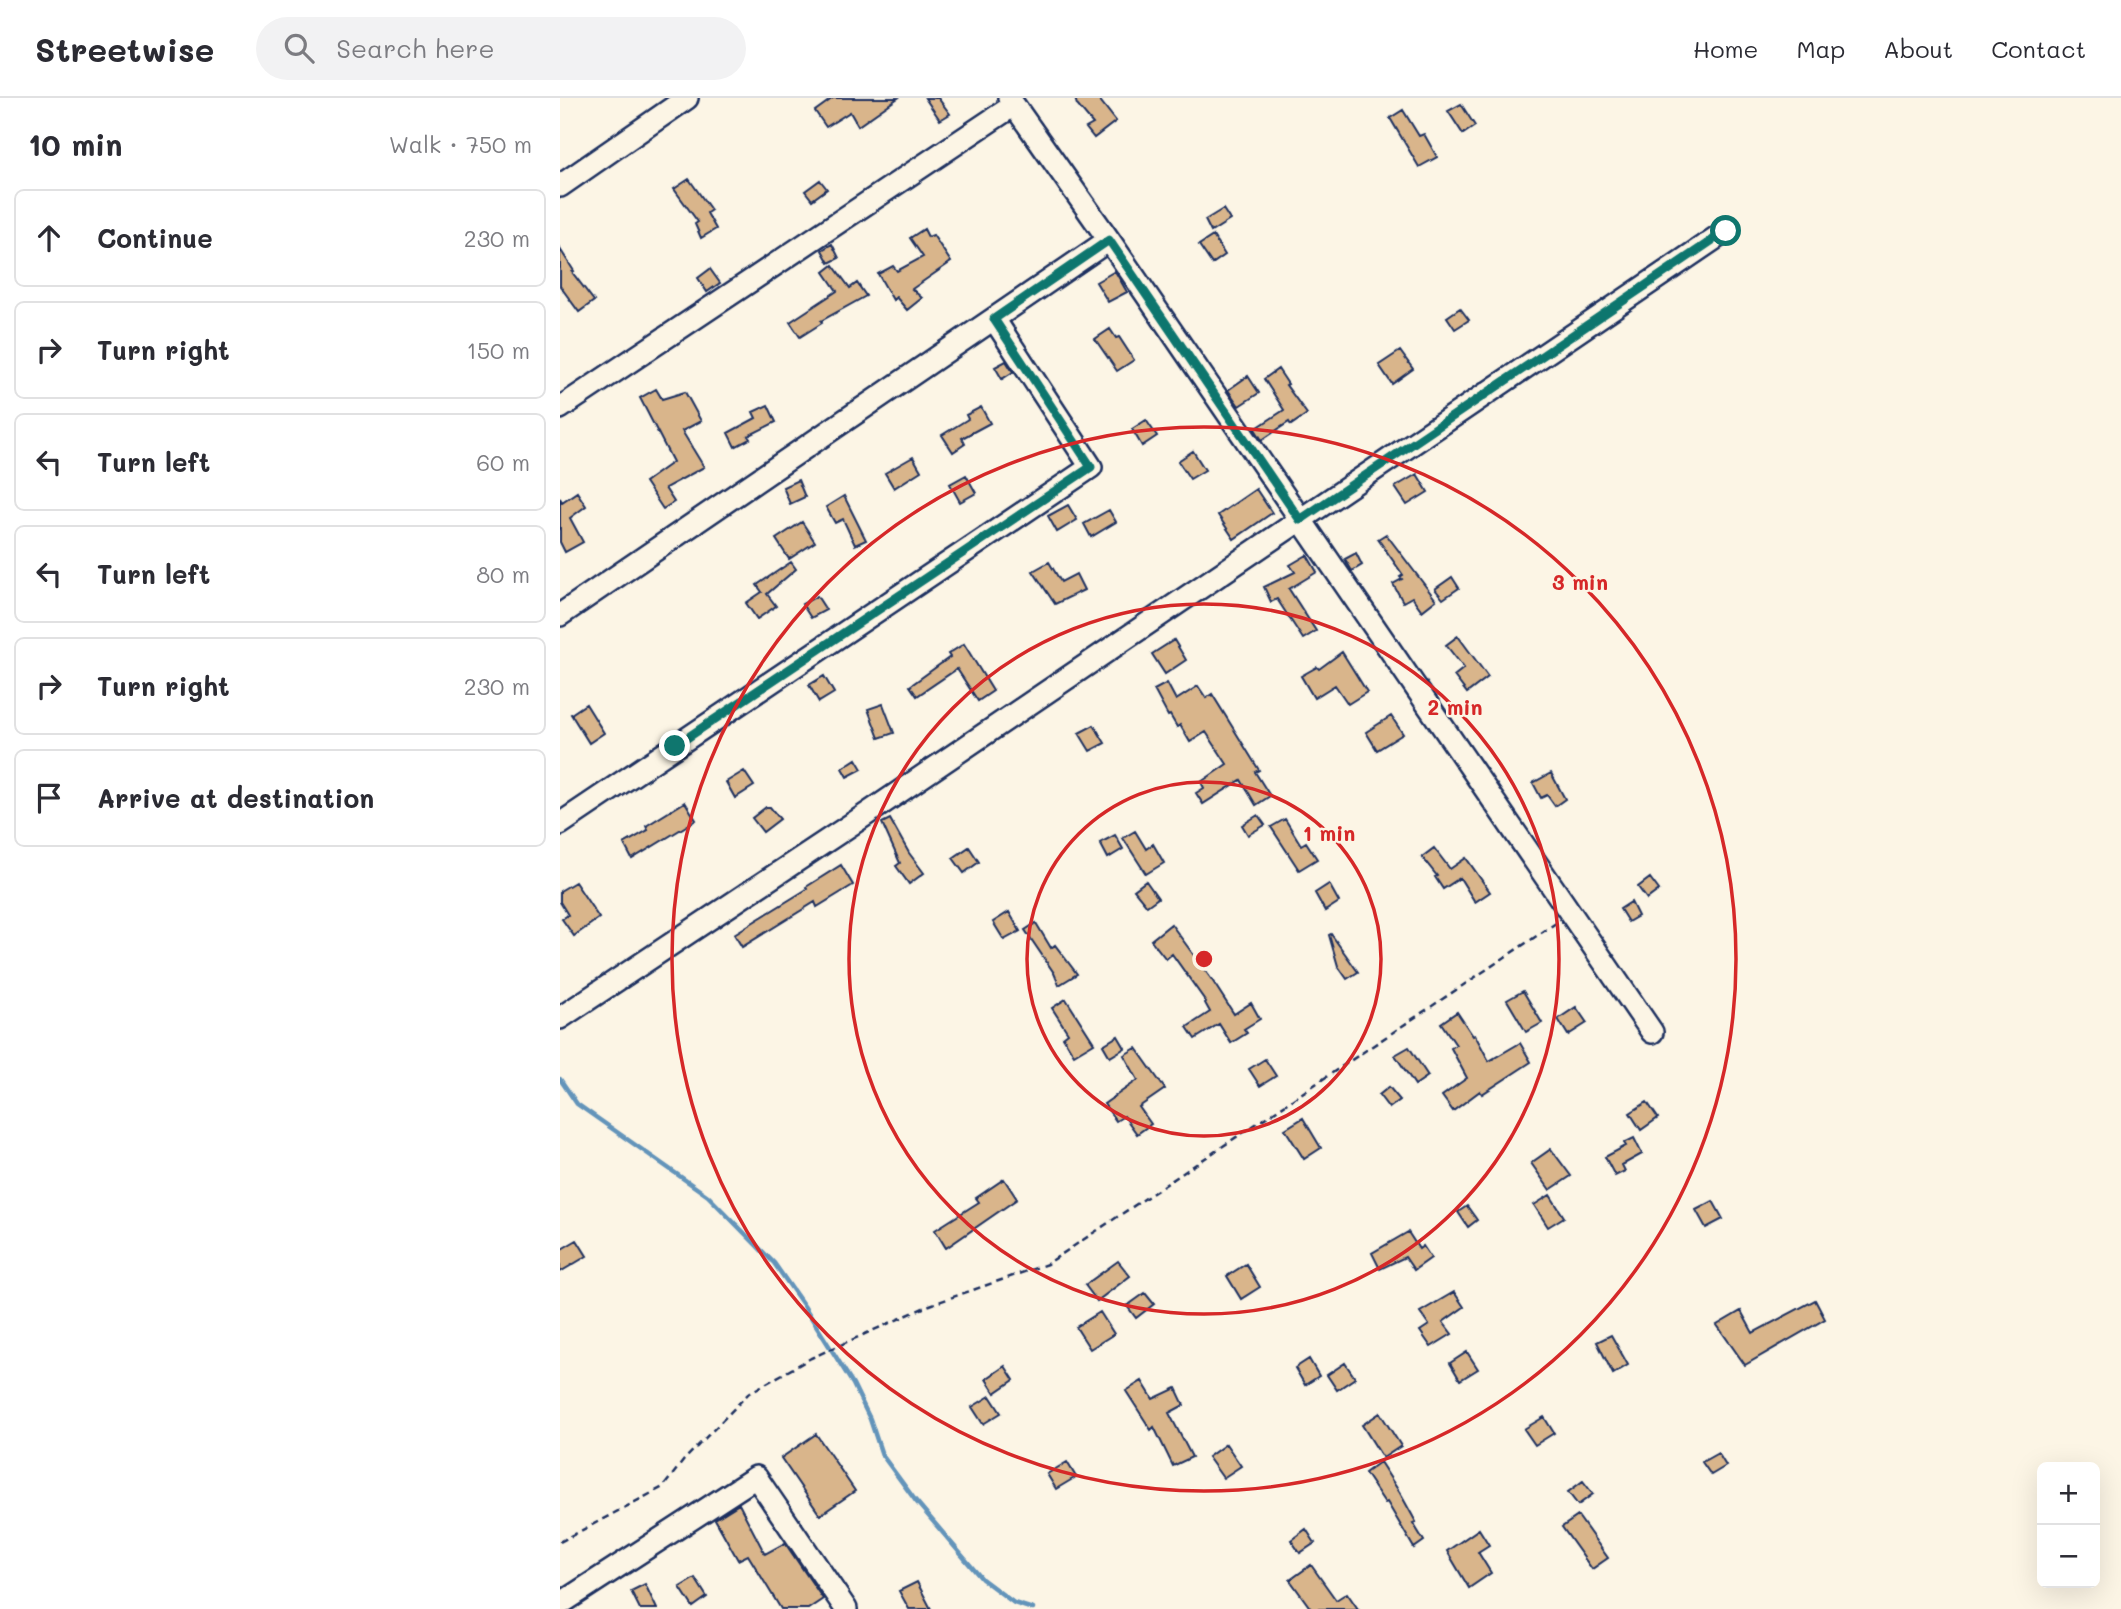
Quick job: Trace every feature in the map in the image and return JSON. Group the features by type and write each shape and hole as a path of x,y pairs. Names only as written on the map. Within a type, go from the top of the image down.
{"street":[{"path":"560,186 687,98"},
{"path":"560,408 1011,102 1109,240 1651,1032"},
{"path":"560,1018 861,818 1726,231"},
{"path":"560,615 1109,240"},
{"path":"560,824 1091,467 994,319"},
{"path":"560,1604 756,1477 845,1609"}],"path":[{"path":"560,1542 663,1487 684,1460 750,1393 811,1357 930,1305 1047,1264 1570,914"}],"building":[{"path":"833,98 898,98 858,126 850,112 826,127 815,111"},
{"path":"925,98 938,98 950,114 940,120"},
{"path":"1075,98 1098,98 1116,121 1094,138 1086,128 1093,124 1077,105"},
{"path":"1461,104 1475,126 1463,134 1448,111"},
{"path":"1403,110 1419,136 1424,134 1437,157 1419,167 1390,118"},
{"path":"689,179 711,210 707,213 716,229 701,238 695,224 698,222 674,189"},
{"path":"820,180 827,189 812,200 805,191"},
{"path":"1223,209 1230,220 1211,232 1205,220"},
{"path":"924,229 928,237 933,235 951,262 912,289 922,298 907,310 896,297 893,300 878,274 893,266 897,271 923,257 910,238"},
{"path":"1213,236 1225,255 1212,264 1199,245"},
{"path":"832,244 839,258 829,263 822,250"},
{"path":"560,249 574,271 572,272 594,301 579,312 560,286"},
{"path":"833,265 850,288 857,283 866,296 821,321 822,323 800,337 790,322 837,291 824,272"},
{"path":"710,269 720,283 707,292 698,278"},
{"path":"1115,271 1127,292 1108,302 1096,282"},
{"path":"1460,308 1469,320 1455,329 1447,317"},
{"path":"1110,329 1116,338 1119,337 1134,360 1117,371 1095,339"},
{"path":"1400,351 1413,369 1392,384 1379,365"},
{"path":"1006,361 1013,372 1002,379 995,367"},
{"path":"1278,369 1307,414 1262,440 1255,429 1284,410 1264,379"},
{"path":"1248,376 1259,393 1239,406 1228,390"},
{"path":"656,389 662,399 685,392 701,421 682,431 704,467 665,488 674,502 663,509 645,482 673,462 640,398"},
{"path":"768,405 776,422 748,436 750,439 735,447 728,433 756,418 753,412"},
{"path":"981,407 990,423 962,438 965,444 953,452 942,435 968,419 966,415"},
{"path":"1146,420 1157,436 1142,446 1132,429"},
{"path":"1193,451 1205,470 1190,479 1178,461"},
{"path":"913,457 921,471 894,488 885,473"},
{"path":"1417,474 1428,492 1407,505 1395,487"},
{"path":"966,475 976,493 960,502 950,484"},
{"path":"798,480 805,497 790,504 783,487"},
{"path":"1256,489 1272,513 1234,539 1218,515"},
{"path":"577,492 586,506 570,518 583,542 565,552 560,542 560,498 562,502"},
{"path":"844,496 866,540 855,545 843,519 835,523 826,507"},
{"path":"1068,505 1077,520 1057,532 1048,516"},
{"path":"1109,510 1116,522 1091,537 1084,524"},
{"path":"802,522 815,542 789,559 776,539"},
{"path":"1386,534 1436,600 1422,611 1412,597 1403,602 1393,584 1402,579 1400,577 1403,575 1378,539"},
{"path":"1356,553 1362,565 1352,571 1345,559"},
{"path":"1307,555 1317,572 1289,589 1316,631 1303,639 1277,599 1271,602 1264,587 1295,572 1290,565"},
{"path":"791,562 796,569 767,594 776,606 757,619 746,603 762,592 757,585"},
{"path":"1049,562 1061,582 1076,574 1084,590 1055,604 1033,571"},
{"path":"1452,577 1459,588 1443,599 1435,589"},
{"path":"817,596 826,610 811,618 802,604"},
{"path":"1458,636 1488,677 1467,693 1454,676 1464,668 1446,645"},
{"path":"1174,640 1186,660 1165,674 1152,654"},
{"path":"964,644 993,691 978,701 957,669 917,696 910,686"},
{"path":"1342,652 1367,692 1348,704 1335,685 1314,698 1301,676 1317,667 1319,669"},
{"path":"824,676 834,693 819,702 809,685"},
{"path":"1167,683 1176,700 1198,686 1206,698 1212,694 1259,770 1255,772 1270,796 1256,805 1241,780 1203,804 1196,793 1204,788 1201,782 1227,764 1206,732 1190,742 1180,725 1177,727 1170,715 1168,716 1154,690"},
{"path":"586,704 604,733 589,743 571,714"},
{"path":"883,704 894,733 879,738 868,709"},
{"path":"1391,716 1403,734 1377,750 1366,732"},
{"path":"1094,725 1105,743 1090,751 1079,733"},
{"path":"856,759 862,769 847,777 842,768"},
{"path":"744,771 754,786 735,798 726,782"},
{"path":"1551,773 1565,799 1555,806 1547,795 1541,798 1533,783"},
{"path":"685,802 696,820 632,859 624,844 648,830 646,826"},
{"path":"770,807 780,819 763,832 752,818"},
{"path":"1258,815 1265,825 1248,835 1242,825"},
{"path":"890,819 924,873 909,884 896,866 900,863 882,823"},
{"path":"1285,819 1301,845 1306,842 1317,859 1299,870 1271,827"},
{"path":"1135,831 1146,849 1153,844 1164,863 1146,874 1123,838"},
{"path":"1115,835 1123,849 1108,858 1100,843"},
{"path":"969,847 979,862 964,873 953,858"},
{"path":"1434,848 1450,869 1466,858 1490,892 1475,902 1460,878 1443,889 1435,877 1437,876 1422,857"},
{"path":"841,865 853,885 817,907 815,902 742,947 734,934"},
{"path":"1650,878 1659,890 1647,899 1638,887"},
{"path":"1146,881 1158,898 1147,906 1134,890"},
{"path":"575,882 599,918 574,936 562,919 568,915 560,902 560,891"},
{"path":"1329,884 1339,902 1325,911 1315,893"},
{"path":"1631,902 1638,916 1628,922 1620,909"},
{"path":"1009,912 1020,931 1004,940 993,922"},
{"path":"1036,923 1051,948 1055,945 1077,974 1059,985 1025,930"},
{"path":"1171,924 1234,1014 1251,1003 1260,1019 1244,1029 1247,1033 1231,1043 1219,1024 1195,1039 1187,1027 1210,1012 1206,1002 1172,954 1166,959 1151,940"},
{"path":"1331,934 1358,972 1347,979 1338,966 1329,935"},
{"path":"1523,991 1542,1023 1526,1032 1507,1000"},
{"path":"1066,999 1094,1043 1074,1055 1063,1037 1068,1033 1052,1008"},
{"path":"1576,1007 1587,1023 1568,1035 1558,1019"},
{"path":"1457,1012 1473,1036 1475,1035 1489,1061 1520,1043 1531,1062 1482,1094 1480,1091 1453,1111 1442,1096 1467,1078 1451,1048 1456,1045 1441,1023"},
{"path":"1118,1036 1125,1048 1110,1057 1103,1045"},
{"path":"1409,1047 1428,1076 1415,1085 1395,1055"},
{"path":"1136,1048 1165,1089 1139,1107 1151,1124 1137,1134 1124,1116 1116,1121 1104,1104 1138,1080 1124,1055"},
{"path":"1265,1059 1276,1076 1260,1086 1249,1069"},
{"path":"1389,1087 1400,1100 1389,1108 1379,1095"},
{"path":"1647,1102 1658,1118 1641,1130 1630,1113"},
{"path":"1303,1118 1321,1148 1304,1159 1285,1129"},
{"path":"1634,1138 1642,1154 1622,1165 1625,1171 1615,1176 1605,1157 1626,1146 1624,1143"},
{"path":"1551,1149 1571,1176 1550,1190 1531,1163"},
{"path":"1004,1179 1017,1199 946,1248 935,1230 979,1202 976,1198"},
{"path":"1550,1195 1564,1217 1548,1227 1534,1205"},
{"path":"1713,1201 1723,1219 1706,1228 1696,1210"},
{"path":"1467,1206 1477,1220 1468,1227 1458,1212"},
{"path":"1408,1232 1419,1249 1423,1246 1431,1258 1414,1270 1405,1257 1380,1269 1372,1253"},
{"path":"577,1240 587,1256 560,1272 560,1250"},
{"path":"1118,1261 1130,1276 1097,1301 1085,1285"},
{"path":"1246,1264 1260,1287 1241,1299 1227,1276"},
{"path":"1454,1292 1464,1307 1443,1322 1452,1334 1431,1347 1420,1331 1429,1325 1420,1312"},
{"path":"1145,1293 1154,1304 1136,1318 1127,1306"},
{"path":"1815,1300 1825,1319 1745,1365 1717,1325 1741,1311 1753,1333"},
{"path":"1100,1312 1114,1334 1090,1349 1076,1327"},
{"path":"1611,1335 1628,1365 1613,1374 1597,1342"},
{"path":"1467,1352 1478,1369 1460,1380 1450,1363"},
{"path":"1309,1359 1319,1376 1305,1385 1295,1368"},
{"path":"1345,1363 1355,1378 1337,1390 1327,1375"},
{"path":"1005,1366 1014,1380 995,1393 986,1379"},
{"path":"1142,1381 1153,1399 1176,1388 1184,1405 1169,1413 1192,1457 1173,1466 1154,1427 1151,1430 1126,1391"},
{"path":"990,1396 1001,1413 983,1424 972,1407"},
{"path":"1380,1413 1401,1446 1383,1458 1362,1425"},
{"path":"1544,1417 1554,1433 1535,1445 1524,1429"},
{"path":"816,1434 855,1491 820,1515 781,1458"},
{"path":"1226,1444 1241,1466 1223,1478 1208,1457"},
{"path":"1718,1453 1726,1466 1711,1475 1702,1462"},
{"path":"1067,1462 1076,1477 1056,1489 1047,1474"},
{"path":"1380,1462 1400,1493 1424,1541 1414,1548 1387,1502 1385,1503 1365,1473"},
{"path":"1583,1481 1593,1494 1578,1505 1568,1492"},
{"path":"739,1504 765,1554 785,1543 823,1599 808,1609 781,1609 748,1555 738,1560 715,1519"},
{"path":"1578,1516 1608,1558 1592,1569 1562,1527"},
{"path":"1306,1529 1315,1543 1300,1553 1291,1540"},
{"path":"1479,1529 1489,1545 1478,1552 1491,1573 1469,1588 1447,1551"},
{"path":"1311,1565 1336,1600 1347,1593 1358,1609 1311,1609 1290,1580"},
{"path":"695,1578 707,1597 693,1607 680,1587"},
{"path":"917,1582 931,1609 909,1609 899,1591"},
{"path":"645,1584 657,1609 640,1609 631,1591"}],"waterway":[{"path":"560,1079 577,1104 708,1196 774,1263 853,1384 870,1419 882,1455 915,1500 982,1579 1014,1603 1033,1609"}],"route":[{"path":"675,746 1091,467 994,319 1109,240 1300,520 1726,231"}]}
